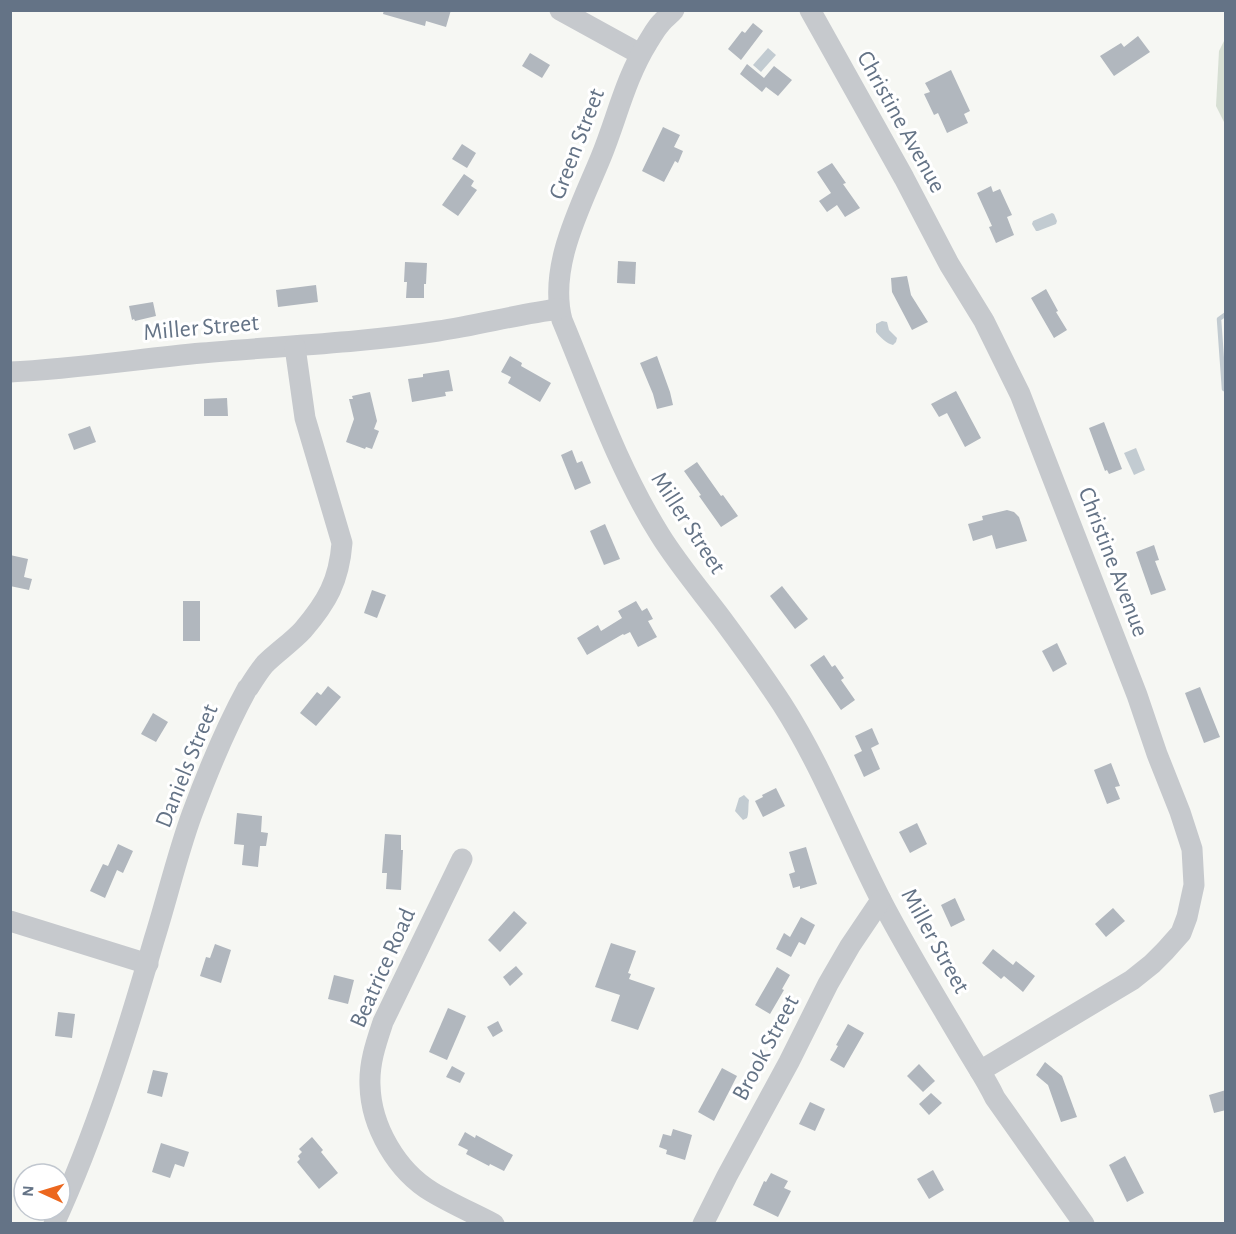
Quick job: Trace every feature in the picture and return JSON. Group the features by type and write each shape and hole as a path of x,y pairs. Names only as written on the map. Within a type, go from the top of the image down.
{"street":[{"path":"560,10 640,54"},
{"name":"Green Street","path":"559,309 562,264 573,226 602,155 623,94 640,54 659,24 674,10"},
{"name":"Christine Avenue","path":"810,10 904,178 949,264 984,321 1020,394 1137,695 1192,849 1194,885 1187,917 1181,933 1165,951 1132,980 980,1071"},
{"name":"Miller Street","path":"10,372 273,347 363,341 483,324 559,309 618,455 645,510 677,560 782,704 825,782 881,900 907,948 995,1098 1084,1224"},
{"name":"Daniels Street","path":"54,1224 95,1128 192,815 230,720 263,666 302,631 321,607 331,590 339,568 342,543 305,418 295,347"},
{"name":"Beatrice Road","path":"462,859 383,1022 375,1045 371,1067 371,1101 382,1134 397,1160 408,1173 431,1192 494,1224"},
{"name":"Brook Street","path":"703,1224 828,984 881,900"},
{"path":"10,921 147,964"}],"shaded area":[{"path":"1225,39 1225,124 1216,106 1219,51"},
{"path":"768,48 776,55 761,72 753,65"},
{"path":"1052,213 1057,221 1056,224 1036,231 1032,224 1033,221"},
{"path":"882,321 887,322 889,330 897,338 893,345 886,342 876,332 876,324"},
{"path":"1136,448 1145,470 1134,475 1124,453"},
{"path":"744,795 749,800 748,816 743,820 735,811 739,798"}],"building":[{"path":"384,10 451,10 446,27 426,21 425,26 383,14"},
{"path":"753,23 763,31 741,60 728,49 742,31 745,33"},
{"path":"1138,36 1150,52 1114,76 1100,56 1121,43 1124,47"},
{"path":"530,53 550,65 542,78 522,66"},
{"path":"747,64 764,78 774,66 792,80 778,96 766,87 762,92 740,74"},
{"path":"951,70 970,111 964,114 968,123 947,133 938,113 934,115 924,94 930,92 925,83"},
{"path":"663,127 680,135 674,147 683,151 678,163 675,161 664,182 642,171"},
{"path":"462,144 476,153 467,168 452,159"},
{"path":"832,163 860,208 845,217 837,205 827,212 819,201 831,193 817,172"},
{"path":"464,174 474,181 471,186 477,190 458,216 442,205"},
{"path":"991,186 993,192 1000,189 1012,215 1007,217 1014,235 996,243 989,227 992,226 977,193"},
{"path":"618,261 636,262 635,284 617,283"},
{"path":"405,262 427,263 424,298 406,298"},
{"path":"907,276 911,295 928,322 912,330 892,292 891,278"},
{"path":"316,285 318,302 278,307 276,290"},
{"path":"1046,289 1067,330 1054,338 1031,298"},
{"path":"153,302 156,316 132,320 129,306"},
{"path":"510,356 522,363 521,366 551,383 540,402 508,383 511,377 501,372"},
{"path":"657,356 673,405 657,409 640,363"},
{"path":"449,370 453,391 445,392 446,396 412,402 408,379"},
{"path":"956,391 981,438 965,447 947,413 939,417 931,404"},
{"path":"370,392 377,421 374,429 379,431 372,449 366,447 365,449 346,442 354,419 349,399 353,399 352,396"},
{"path":"227,398 228,416 204,416 204,399"},
{"path":"1104,422 1122,469 1109,474 1107,470 1105,471 1089,428"},
{"path":"90,426 96,442 74,450 68,434"},
{"path":"572,450 577,463 582,461 591,483 575,490 561,455"},
{"path":"697,462 738,516 721,527 684,471"},
{"path":"1007,510 1019,517 1027,541 996,549 992,535 973,541 968,524 983,520 982,516"},
{"path":"605,524 620,559 604,565 590,531"},
{"path":"1154,545 1159,560 1155,561 1166,590 1151,595 1136,552"},
{"path":"10,555 28,559 24,577 32,579 29,590 10,586"},
{"path":"782,586 808,619 795,629 770,596"},
{"path":"372,590 386,595 377,618 364,613"},
{"path":"183,601 200,601 200,641 183,641"},
{"path":"636,601 642,611 647,608 653,619 648,621 657,637 638,647 630,632 587,655 577,638 598,625 601,631 622,618 618,611"},
{"path":"1057,643 1067,664 1053,672 1042,651"},
{"path":"824,655 832,667 835,665 844,678 841,680 855,700 841,710 810,665"},
{"path":"328,686 341,697 316,726 300,713 317,692 321,695"},
{"path":"1200,687 1220,737 1204,743 1185,693"},
{"path":"153,713 168,722 156,742 141,734"},
{"path":"872,728 879,744 871,748 880,769 864,777 854,755 862,751 855,736"},
{"path":"1111,763 1120,786 1115,787 1120,799 1107,804 1094,770"},
{"path":"776,788 785,806 763,817 755,801"},
{"path":"237,813 262,816 261,832 268,833 266,846 260,846 258,867 242,865 244,845 234,844"},
{"path":"917,823 927,844 910,853 899,832"},
{"path":"385,834 401,835 401,850 403,850 401,890 386,889 387,873 382,873"},
{"path":"118,844 133,851 123,873 117,870 105,898 90,891 103,864 108,866"},
{"path":"806,847 817,884 800,889 800,886 793,888 789,874 795,872 789,852"},
{"path":"955,898 965,920 951,927 941,905"},
{"path":"1113,908 1125,921 1106,937 1095,924"},
{"path":"514,911 527,923 500,952 488,940"},
{"path":"801,917 815,925 805,945 799,942 791,957 776,949 784,933 790,937"},
{"path":"611,943 636,951 628,973 631,974 629,979 655,988 638,1030 611,1021 620,995 595,987"},
{"path":"215,944 231,950 221,983 200,976 206,957 210,958"},
{"path":"993,949 1013,965 1016,961 1035,976 1023,992 1004,976 1001,979 982,963"},
{"path":"516,966 523,974 510,986 503,977"},
{"path":"777,967 790,975 770,1014 755,1005"},
{"path":"334,975 354,980 348,1004 328,999"},
{"path":"448,1008 466,1016 447,1060 429,1052"},
{"path":"58,1012 75,1014 72,1038 55,1036"},
{"path":"498,1021 503,1031 493,1037 487,1027"},
{"path":"848,1024 864,1033 844,1068 830,1060"},
{"path":"1045,1062 1062,1076 1077,1117 1061,1122 1048,1085 1036,1075"},
{"path":"919,1064 935,1081 923,1092 907,1076"},
{"path":"452,1066 465,1073 460,1083 446,1077"},
{"path":"722,1068 737,1076 714,1121 698,1112"},
{"path":"153,1070 168,1073 162,1097 147,1093"},
{"path":"1226,1090 1226,1110 1214,1113 1209,1095"},
{"path":"931,1093 942,1103 929,1115 919,1104"},
{"path":"810,1102 825,1109 815,1131 799,1124"},
{"path":"673,1129 692,1135 685,1160 666,1154 667,1150 659,1147 663,1134 671,1136"},
{"path":"465,1132 475,1138 476,1135 513,1155 504,1171 466,1154 468,1150 458,1145"},
{"path":"312,1137 338,1173 319,1189 297,1162 302,1152 299,1149"},
{"path":"161,1143 189,1152 184,1167 175,1164 170,1178 152,1172"},
{"path":"1125,1156 1144,1193 1127,1202 1109,1165"},
{"path":"933,1170 944,1190 929,1199 917,1179"},
{"path":"771,1173 788,1181 784,1188 791,1191 778,1217 753,1205 764,1181 766,1182"}],"waterway":[{"path":"1226,314 1219,319 1224,389 1226,390"}]}
